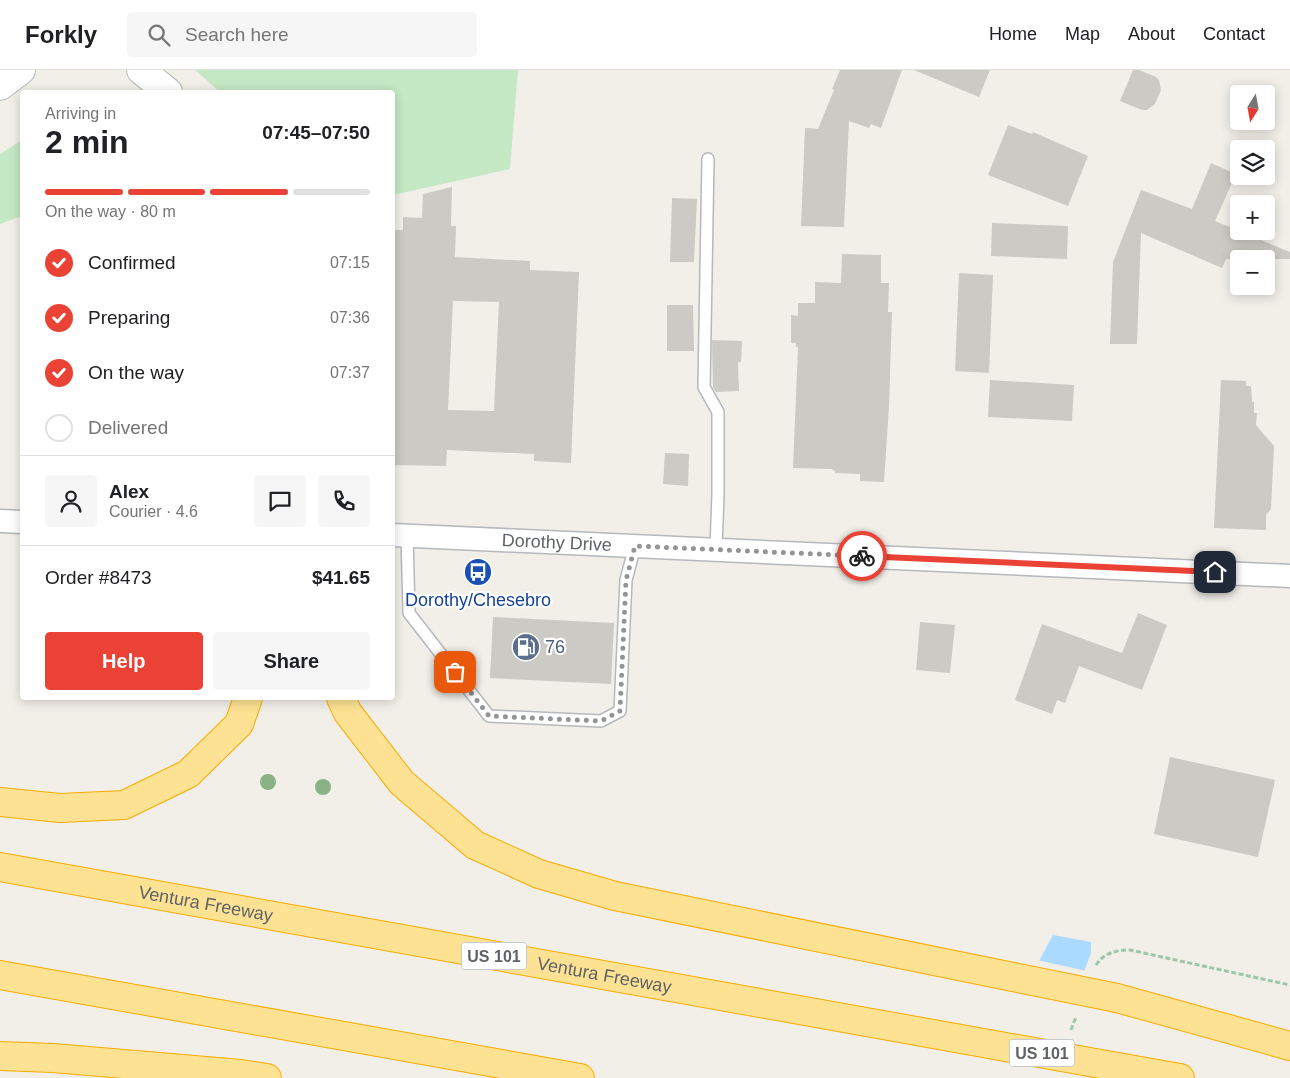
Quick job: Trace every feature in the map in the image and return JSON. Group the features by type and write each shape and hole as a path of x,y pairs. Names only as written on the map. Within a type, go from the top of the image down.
{"highway":[{"path":"0,802 60,808 124,806 188,774 239,724 247,700"},
{"path":"342,700 348,713 402,783 475,845 538,874 615,896 1117,998 1290,1046"},
{"name":"Ventura Freeway","path":"0,867 1180,1078"},
{"path":"0,975 580,1078"},
{"path":"0,1056 241,1074 267,1078"}],"street":[{"path":"0,86 21,70"},
{"path":"141,70 166,90"},
{"path":"0,521 20,522"},
{"name":"Dorothy Drive","path":"400,536 1290,576"}],"lane":[{"path":"708,159 704,387 718,412 716,549"},
{"path":"400,536 409,613 489,716 592,721 601,721 620,711 626,580 635,546"}],"path":[{"path":"1094,967 1104,956 1117,950 1130,950 1290,986"},
{"path":"1070,1034 1076,1016"}],"green space":[{"path":"195,70 518,70 510,169 395,195 395,90 218,90"},
{"path":"20,141 20,217 0,224 0,154"}],"water":[{"path":"1053,935 1091,942 1091,953 1045,1078 993,1078 1039,961"}],"pier":[{"path":"1037,960 1087,971 1048,1078 991,1078"}],"building":[{"path":"840,70 902,70 881,128 871,124 869,128 849,121 844,227 801,226 805,128 818,129"},
{"path":"914,70 990,70 979,97"},
{"path":"1133,70 1139,70 1159,80 1161,90 1155,104 1147,110 1142,110 1120,101"},
{"path":"1008,125 1032,134 1033,132 1088,156 1068,206 988,175"},
{"path":"1211,163 1230,171 1231,185 1215,221 1230,227 1230,240 1261,240 1290,252 1290,259 1275,259 1275,250 1230,250 1230,259 1226,259 1222,268 1141,233 1137,344 1110,344 1113,262 1141,190 1192,209"},
{"path":"452,187 451,226 456,226 455,257 530,261 530,270 579,272 571,463 534,461 534,454 447,450 446,466 395,465 395,230 403,230 403,217 422,218 423,194","holes":["453,301 499,302 494,411 448,410"]},
{"path":"672,198 697,199 694,262 670,262"},
{"path":"992,223 1068,226 1067,259 991,256"},
{"path":"842,254 881,255 881,283 889,283 888,312 892,312 884,482 860,481 860,474 835,473 832,469 793,468 798,347 796,347 796,343 791,343 791,315 798,316 798,303 815,303 815,282 841,283"},
{"path":"959,273 993,275 989,373 955,371"},
{"path":"667,305 693,305 694,351 667,351"},
{"path":"712,340 742,341 741,362 738,362 739,391 716,392 713,387"},
{"path":"990,380 1074,385 1072,421 988,417"},
{"path":"1221,380 1246,381 1246,386 1251,386 1254,413 1257,413 1256,425 1274,446 1271,509 1266,515 1266,530 1214,528"},
{"path":"665,453 689,454 688,486 663,484"},
{"path":"1138,613 1167,625 1142,690 1079,666 1065,703 1057,700 1052,714 1015,700 1042,624 1122,653"},
{"path":"493,617 614,623 611,684 490,678"},
{"path":"920,622 955,625 950,673 916,670"},
{"path":"1170,757 1275,780 1258,857 1154,834"}],"way so far":[{"path":"455,672 489,716 601,721 620,711 626,580 635,546 862,556"}],"place":[{"name":"Dorothy/Chesebro","path":"478,572"},
{"name":"76","path":"526,647"}],"route":[{"path":"862,556 1215,572"}]}
